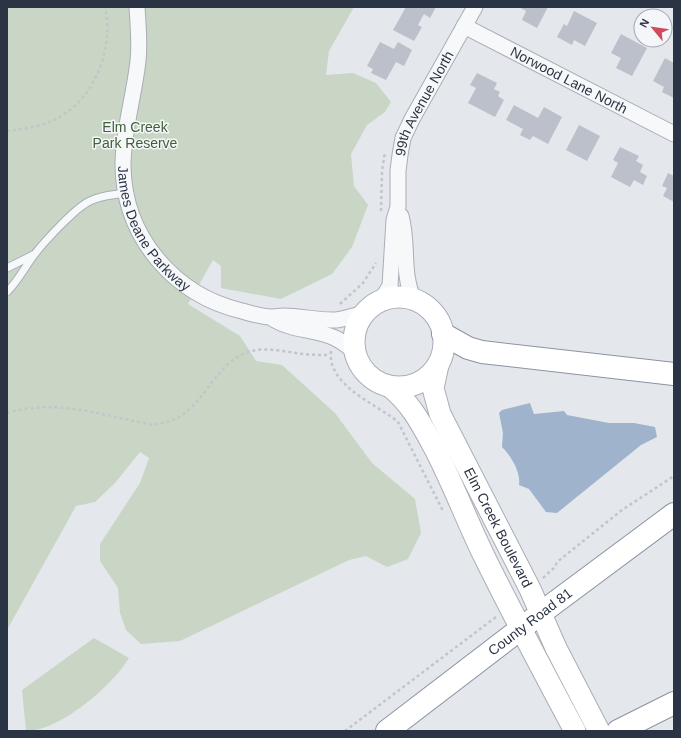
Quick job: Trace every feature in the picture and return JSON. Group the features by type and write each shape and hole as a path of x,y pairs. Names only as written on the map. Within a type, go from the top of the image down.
{"highway":[{"path":"443,334 457,343 482,352 674,374"},
{"name":"County Road 81","path":"387,731 541,613 674,514"},
{"path":"618,731 674,704"},
{"path":"636,731 674,704"}],"main road":[{"path":"403,297 414,300 424,305 433,313 440,323 444,345 438,365 429,376 417,383 403,387 389,386 377,381 368,374 360,364 354,342 356,332 373,307 391,298 403,297"},
{"name":"Elm Creek Boulevard","path":"438,365 433,388 440,414 541,613 556,648 578,692 599,731"},
{"name":"Elm Creek Boulevard","path":"389,386 408,403 421,422 451,481 483,555 520,629 575,731"}],"street":[{"name":"James Deane Parkway","path":"137,7 138,61 124,142 123,166 126,194 136,228 155,258 170,274 205,298 233,309 271,317 293,328 333,337 356,353"},
{"name":"99th Avenue North","path":"414,300 407,280 404,230 398,207 398,171 403,138 475,7"},
{"name":"Norwood Lane North","path":"464,26 674,134"},
{"name":"99th Avenue North","path":"373,307 387,293 390,286 394,220 398,207"},
{"name":"James Deane Parkway","path":"271,317 284,316 336,320 373,307"}],"lane":[{"path":"7,292 15,284 35,254 73,213 89,201 100,197 126,194"},
{"path":"7,268 35,254"}],"path":[{"path":"7,131 40,125 53,120 74,106 82,97 100,68 105,55 108,24 105,7"},
{"path":"381,216 382,171 387,145"},
{"path":"338,306 363,283 377,262"},
{"path":"7,413 36,408 63,408 96,412 153,425 171,421 186,412 220,372 240,356 257,350 268,349 305,354 330,355 334,368 344,384 365,400 387,412 398,422 444,512"},
{"path":"555,567 557,562 622,510 674,476"},
{"path":"345,731 497,617 493,610"}],"green space":[{"name":"Elm Creek Park Reserve","path":"7,7 354,7 329,51 326,75 353,73 376,83 391,102 385,112 367,125 351,154 354,186 368,205 352,247 332,274 281,299 221,288 221,266 213,260 188,304 240,336 256,361 282,365 335,413 372,463 415,499 421,533 408,559 387,567 366,556 349,560 180,641 141,644 126,630 120,613 118,588 100,561 100,544 140,483 149,458 140,452 115,483 95,502 76,506 7,630"},
{"path":"94,638 129,658 111,681 84,705 54,724 39,729 26,731 22,690"}],"water":[{"path":"530,403 534,414 564,411 567,415 609,423 634,423 655,427 657,437 641,445 557,513 546,512 529,489 519,485 515,464 502,447 503,433 499,413 502,410"}],"building":[{"path":"406,7 436,7 430,18 424,14 418,25 422,27 414,41 393,30"},
{"path":"519,7 548,7 537,28 522,20 526,11"},
{"path":"574,11 597,23 585,46 574,40 572,45 557,37 564,24 567,26"},
{"path":"621,34 633,40 633,48 647,48 632,76 616,68 621,58 611,53"},
{"path":"380,42 394,49 398,42 412,50 404,66 396,62 386,80 371,73 373,69 367,66"},
{"path":"665,58 674,63 674,98 662,92 664,87 653,81"},
{"path":"477,73 497,83 494,89 500,92 498,96 504,100 495,117 468,103 476,88 470,85"},
{"path":"514,105 538,118 544,107 562,117 548,144 533,136 530,140 520,135 523,129 506,120"},
{"path":"579,125 600,136 587,161 566,150"},
{"path":"620,147 639,156 636,161 643,165 640,172 647,176 643,185 634,180 630,187 611,177 618,163 613,160"},
{"path":"668,173 674,176 674,202 663,196 667,188 662,186"}]}
